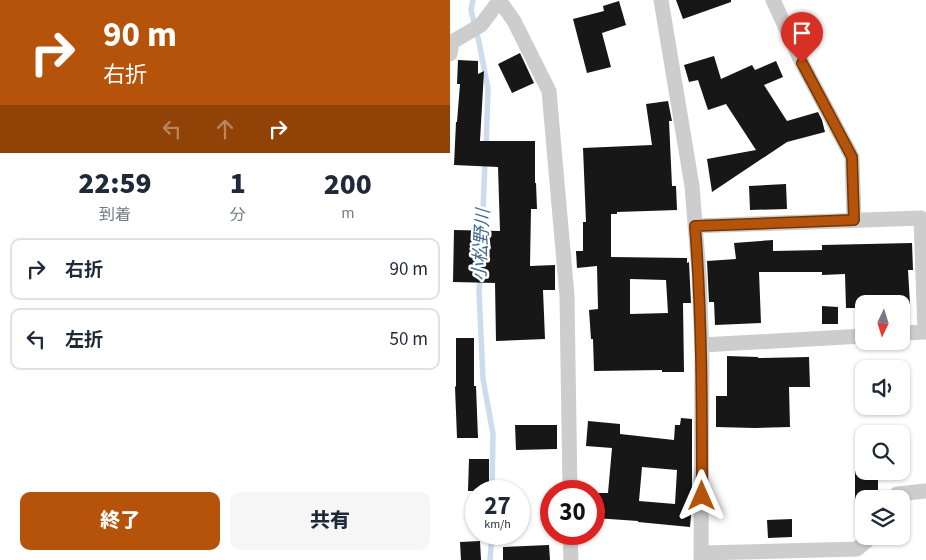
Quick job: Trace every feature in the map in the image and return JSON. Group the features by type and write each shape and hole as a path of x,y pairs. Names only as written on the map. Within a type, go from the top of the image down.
{"street":[{"path":"661,0 692,186 699,274 702,345 701,557 857,548 861,545"},
{"path":"773,0 802,63 852,157 854,220"},
{"path":"451,46 481,24 499,1 514,21 549,91 567,296 570,480"},
{"path":"695,226 921,218 925,332 910,333"},
{"path":"702,345 855,336"},
{"path":"910,493 926,492"},
{"path":"570,545 570,560"}],"building":[{"path":"676,0 731,0 731,2 683,19"},
{"path":"619,1 626,25 602,33 611,67 587,73 573,19 604,11 603,6"},
{"path":"520,53 534,83 512,93 498,64"},
{"path":"714,56 721,79 752,65 755,70 776,61 783,77 764,85 787,121 818,112 825,132 787,142 712,192 707,159 756,150 726,104 708,110 698,80 689,82 684,65"},
{"path":"458,60 478,61 478,74 484,71 480,141 535,141 537,209 531,209 530,266 555,265 555,290 543,290 545,339 496,341 495,283 453,282 454,230 500,231 498,167 454,165 460,84 457,84"},
{"path":"668,101 672,121 669,121 672,186 676,186 677,210 617,212 617,214 611,214 611,257 687,258 687,263 689,262 691,303 683,303 684,372 662,372 662,370 594,371 593,339 591,339 589,310 598,309 597,266 577,268 576,251 583,251 583,222 586,222 583,148 652,145 646,104","holes":["630,279 666,280 668,313 630,314"]},
{"path":"786,184 787,209 750,210 749,186"},
{"path":"773,240 773,251 822,250 822,245 912,243 913,270 908,270 909,295 855,295 855,308 846,308 845,274 822,275 822,272 759,272 761,323 715,325 714,302 709,302 707,261 736,259 734,243"},
{"path":"822,306 838,307 838,324 822,324"},
{"path":"456,338 474,338 474,386 476,386 478,438 457,438"},
{"path":"727,356 758,358 809,357 810,387 789,387 790,427 716,427 716,396 727,396"},
{"path":"681,418 692,419 692,504 690,527 605,519 605,493 608,493 612,448 586,446 588,421 620,424 620,434 674,440 675,425 680,425","holes":["642,467 677,470 675,504 639,501"]},
{"path":"515,425 557,425 557,449 516,450"},
{"path":"469,459 489,459 489,480 468,480"},
{"path":"855,480 878,480 878,490 855,490"},
{"path":"792,519 792,537 768,538 767,520"},
{"path":"460,542 465,542 465,545 480,545 481,560 461,560"},
{"path":"549,545 550,560 503,560 503,547"}],"waterway":[{"name":"小松野川","path":"473,0 471,10 488,89 486,148"},
{"name":"小松野川","path":"482,238 485,160"},
{"name":"小松野川","path":"480,277 483,379 493,434 492,480"},
{"name":"小松野川","path":"490,560 491,545"}],"route":[{"path":"702,496 702,356 695,226 854,220 852,157 802,63"}]}
